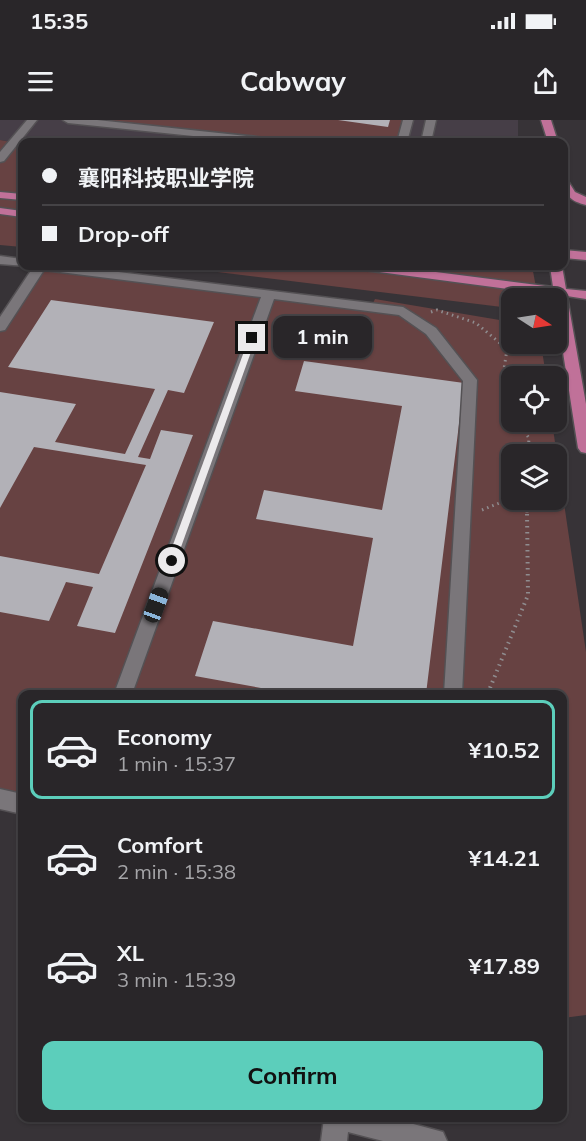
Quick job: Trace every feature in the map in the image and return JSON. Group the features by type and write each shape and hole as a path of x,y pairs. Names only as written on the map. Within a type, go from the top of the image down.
{"main road":[{"path":"546,120 552,138"},
{"path":"568,189 571,194 586,202"},
{"path":"0,195 18,197"},
{"path":"0,211 18,213"},
{"path":"568,254 586,256"},
{"path":"394,270 531,288"},
{"path":"557,270 560,288"},
{"path":"567,293 586,295"},
{"path":"567,329 586,448"}],"lane":[{"path":"0,159 32,120"},
{"path":"68,120 193,138"},
{"path":"403,138 408,120"},
{"path":"427,138 432,120"},
{"path":"0,260 18,262"},
{"path":"0,327 39,270"},
{"path":"74,270 403,311 431,331 470,380 453,690"},
{"path":"124,690 268,294"},
{"path":"0,799 18,803"},
{"path":"334,1141 336,1122"},
{"path":"358,1122 434,1141"}],"path":[{"path":"414,319 437,310 476,323 507,349 504,366"},
{"path":"463,517 501,502"},
{"path":"490,690 528,595 527,510"}],"shaded area":[{"path":"0,120 518,120 518,138 18,138 18,143 0,140"},
{"path":"68,120 408,120 403,138 200,138 202,135"},
{"path":"0,140 18,143 18,247 0,245"},
{"path":"37,270 72,270 371,307 375,299 501,320 501,354 543,354 544,366 501,366 501,432 553,432 555,444 501,444 501,510 565,510 586,652 586,1015 567,1017 567,690 18,690 18,803 0,799 0,327"},
{"path":"202,270 533,270 536,288 501,288 501,307"}],"building":[{"path":"338,120 390,120 388,127"},
{"path":"51,300 214,322 184,393 168,390 138,457 150,459 161,430 193,435 115,633 77,626 93,587 66,582 49,621 0,612 0,556 99,574 146,465 34,447 0,508 0,392 76,404 55,442 125,454 155,389 8,367"},
{"path":"304,361 464,383 426,690 272,690 195,676 213,621 353,646 373,538 256,519 264,490 382,510 402,406 295,391"}],"route":[{"path":"172,561 252,338"}]}
